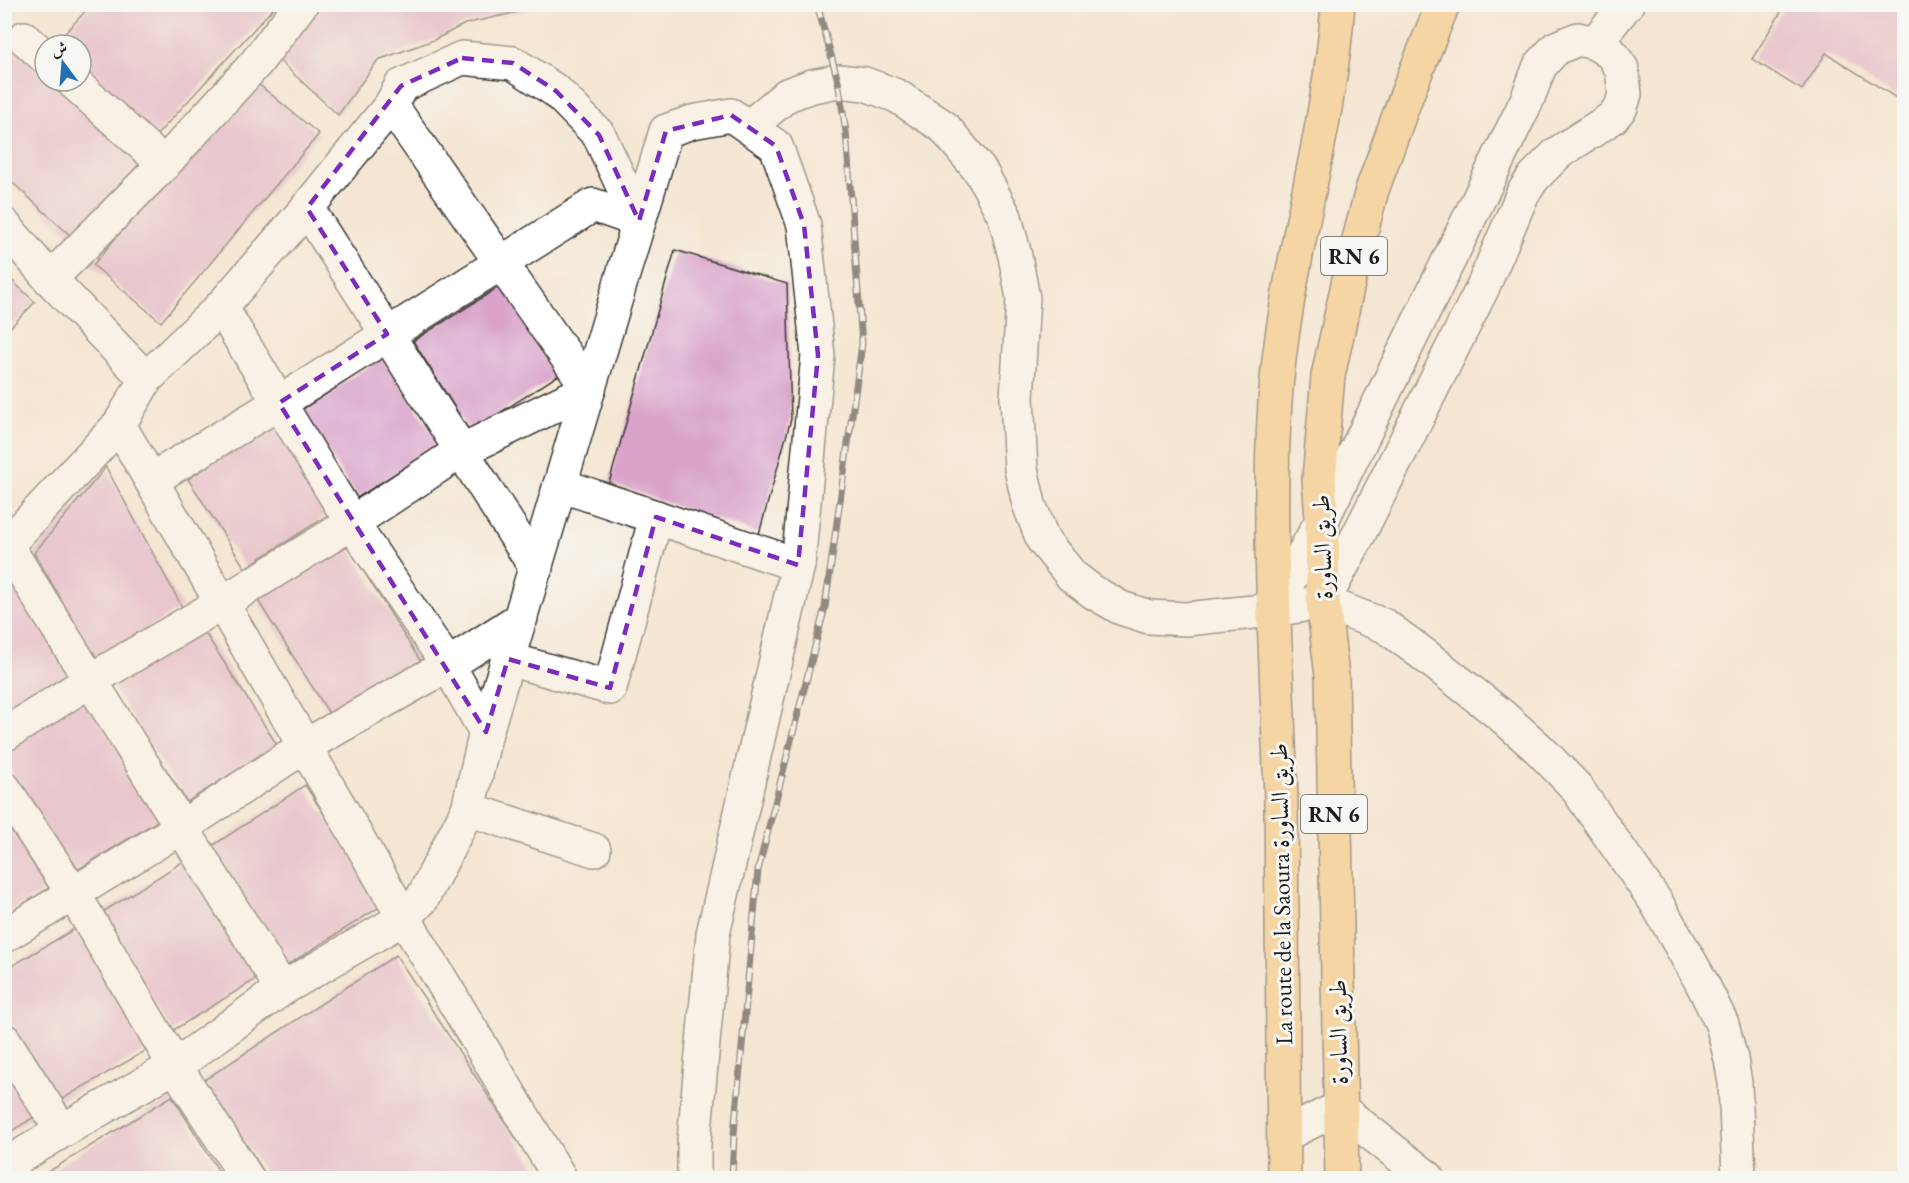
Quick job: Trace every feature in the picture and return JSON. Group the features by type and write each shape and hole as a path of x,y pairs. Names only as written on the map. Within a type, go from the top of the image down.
{"highway":[{"name":"طريق الساورة","path":"1273,610 1271,486 1275,399 1298,241 1324,117 1335,45 1338,4"},
{"name":"طريق الساورة","path":"1339,1108 1332,676 1323,602 1319,480 1328,376 1350,270 1372,190 1443,4"},
{"name":"La route de la Saoura طريق الساورة","path":"1273,610 1280,773 1284,1179"},
{"name":"RN 6","path":"1339,1108 1342,1179"}],"street":[{"path":"50,279 164,164 255,63 301,4"},
{"path":"1595,43 1627,4"},
{"path":"1273,610 1322,520 1527,100 1540,66 1556,48 1578,39 1595,43 1612,54 1622,69 1625,94 1621,107 1611,118 1558,153 1534,177 1523,193 1482,289 1323,602"},
{"path":"282,989 6,547 119,425 146,379 221,307 307,208 391,105 401,87 462,57 513,63 556,91 599,135 639,221"},
{"path":"749,127 787,95 812,86 838,81 865,84 897,96 944,127 981,172 1005,217 1023,298 1017,398 1021,468 1029,504 1043,540 1072,576 1093,592 1121,608 1149,617 1186,619 1323,602 1384,626 1423,654 1539,749 1575,786 1656,902 1702,983 1722,1024 1735,1083 1739,1179"},
{"path":"85,93 164,164"},
{"path":"391,105 589,389"},
{"path":"4,1166 175,1066 282,989 404,918 422,899 468,809 486,732 666,131 692,122 730,115 776,146 804,225 818,355 798,565 713,934 693,1141 694,1179"},
{"path":"151,480 279,403 593,205 639,221"},
{"path":"307,208 536,568"},
{"path":"4,225 50,279 146,379"},
{"path":"221,307 352,523 448,665 486,732"},
{"path":"4,735 352,523 461,451 589,389"},
{"path":"119,425 404,918 560,1179"},
{"path":"560,485 798,565"},
{"path":"508,659 610,688 656,517"},
{"path":"4,936 182,827 305,746 448,665 520,618"},
{"path":"4,788 73,893 175,1066 247,1179"},
{"path":"468,809 594,850"},
{"path":"4,1040 62,1131"},
{"path":"1284,1135 1339,1108 1428,1179"}],"highlighted area":[{"path":"462,58 513,63 556,91 599,135 639,221 666,131 731,115 776,146 804,225 818,355 798,565 656,517 610,688 508,659 486,732 279,403 387,334 307,208 401,86"}],"building":[{"path":"92,4 277,4 156,136 93,79 93,33 65,33"},
{"path":"314,4 547,5 465,24 434,40 378,60 338,115 272,54"},
{"path":"1786,4 1904,4 1904,103 1826,53 1802,90 1752,59"},
{"path":"4,38 33,64 33,93 65,93 141,162 72,237 4,175"},
{"path":"251,78 319,134 161,322 93,265"},
{"path":"675,250 787,284 791,419 759,534 609,483"},
{"path":"4,273 35,302 4,334"},
{"path":"502,285 559,375 470,432 413,341"},
{"path":"383,357 440,445 357,498 301,410"},
{"path":"273,424 331,513 245,568 188,479"},
{"path":"106,467 182,607 97,661 34,553"},
{"path":"344,540 421,662 332,718 255,596"},
{"path":"11,575 71,674 4,720 4,582"},
{"path":"202,628 277,745 187,802 112,686"},
{"path":"86,698 161,819 74,872 4,761 4,749"},
{"path":"305,785 383,905 286,966 209,848"},
{"path":"4,819 49,888 4,916"},
{"path":"187,859 261,976 172,1031 98,915"},
{"path":"76,928 147,1050 57,1102 5,1012 5,970"},
{"path":"396,955 542,1178 268,1178 204,1080"},
{"path":"4,1059 39,1114 4,1136"},
{"path":"172,1096 223,1178 38,1178"}],"railway":[{"path":"732,1178 758,870 825,607 862,344 846,132 838,81 817,4"}]}
